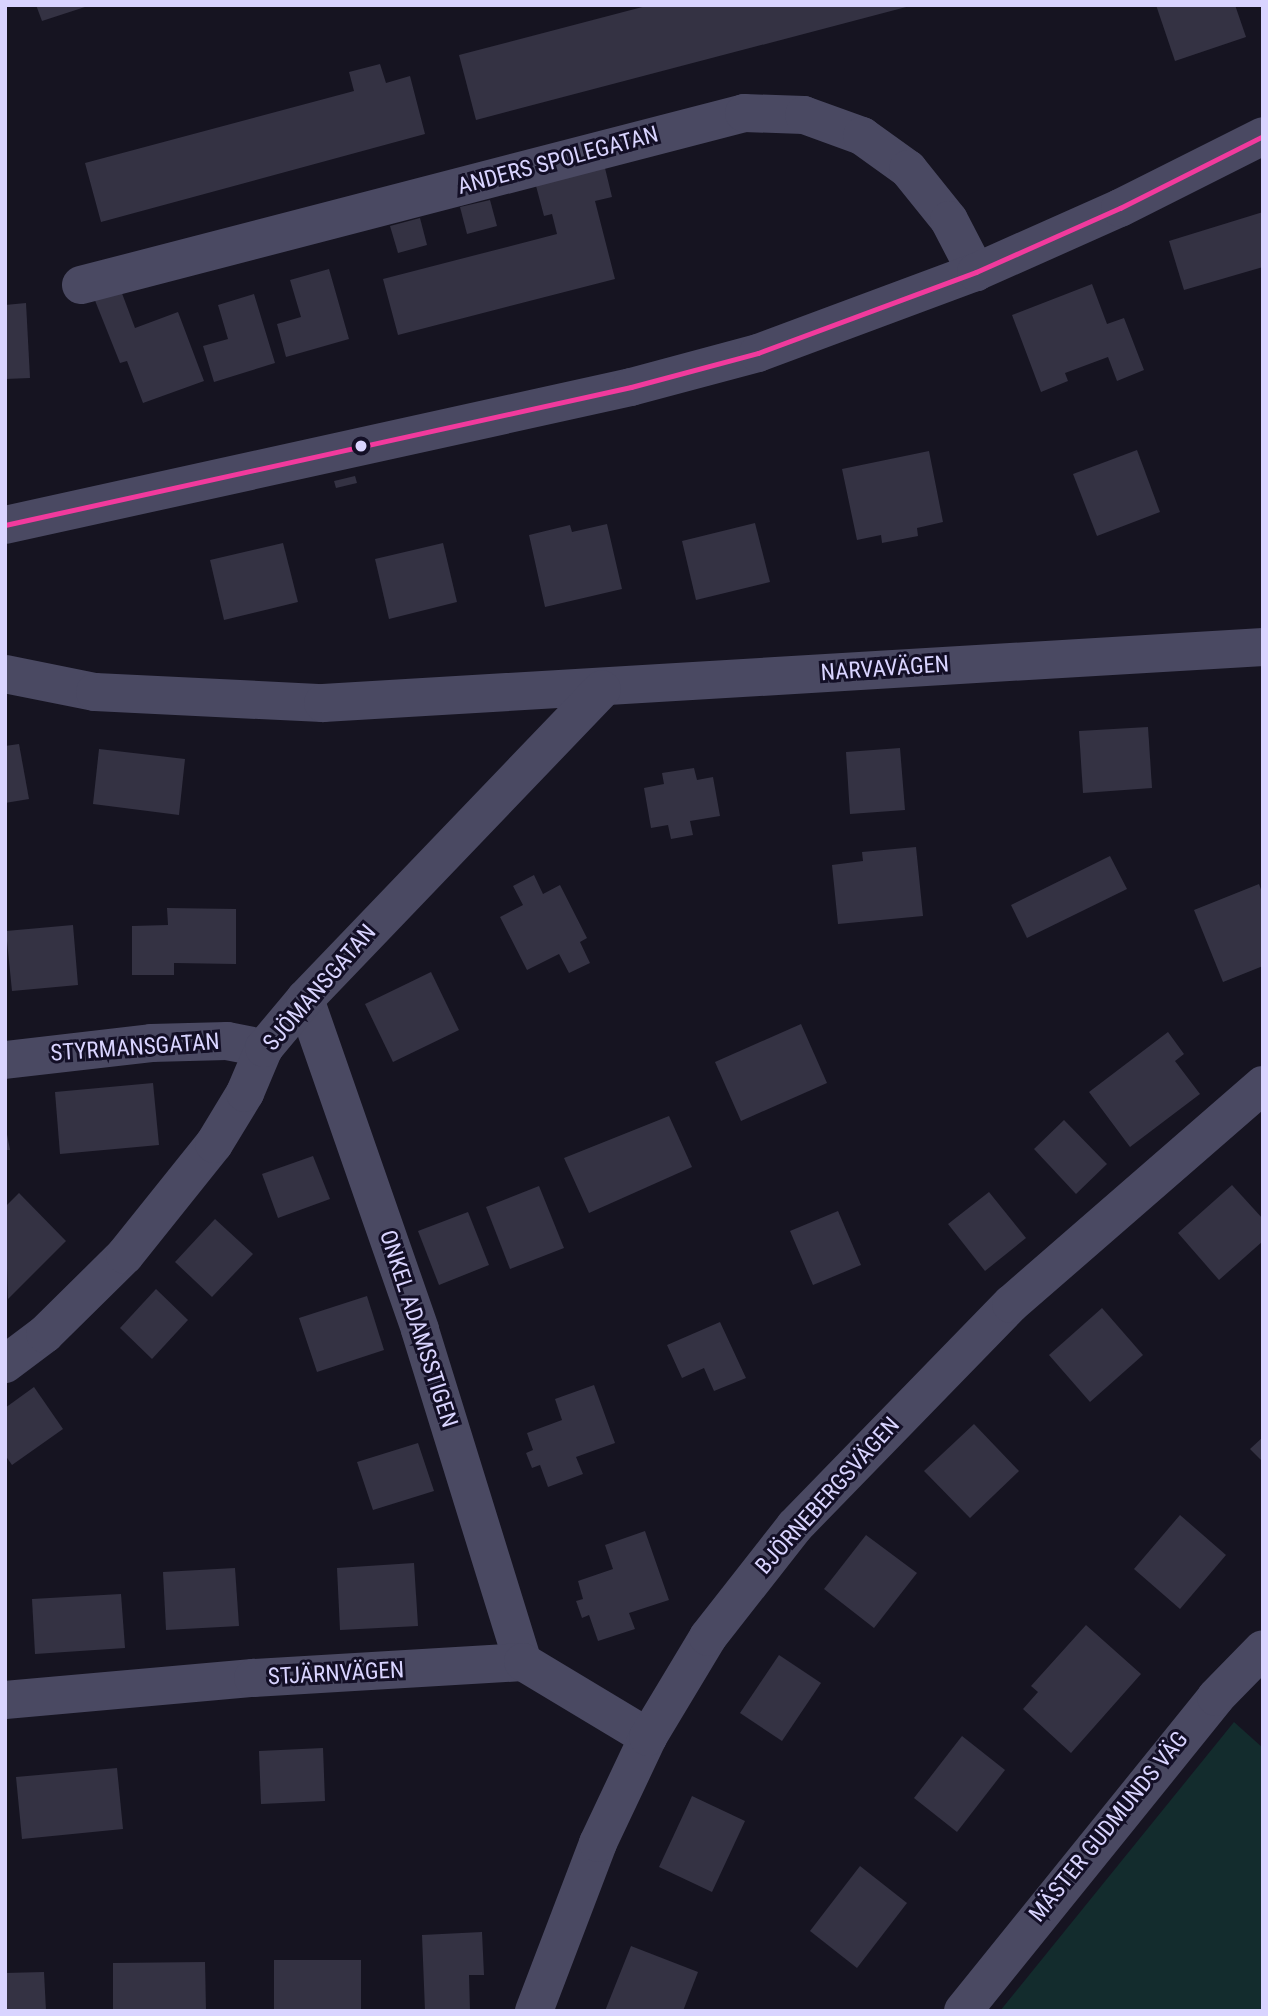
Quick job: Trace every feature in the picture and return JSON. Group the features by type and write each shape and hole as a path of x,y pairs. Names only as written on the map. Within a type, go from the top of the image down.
{"street":[{"name":"ANDERS SPOLEGATAN","path":"81,285 744,113 804,115 862,136 908,169 949,220 976,272"},
{"path":"5,525 631,387 758,353 976,272 1120,208 1263,136"},
{"name":"NARVAVÄGEN","path":"5,674 95,692 323,703 1263,647"},
{"name":"SJÖMANSGATAN","path":"5,1364 45,1334 125,1255 214,1144 245,1093 264,1048 305,999 602,688"},
{"name":"ONKEL ADAMSSTIGEN","path":"305,999 420,1330 523,1662"},
{"name":"STYRMANSGATAN","path":"5,1060 151,1043 227,1041 264,1048"},
{"name":"BJÖRNEBERGSVÄGEN","path":"534,2011 598,1843 648,1737 708,1637 795,1526 1011,1304 1263,1085"},
{"name":"MÄSTER GUDMUNDS VÄG","path":"963,2011 1216,1697 1263,1649"},
{"path":"523,1662 648,1737"},
{"name":"STJÄRNVÄGEN","path":"5,1700 253,1678 523,1662"}],"green space":[{"path":"1234,1722 1263,1748 1263,2011 1000,2011"}],"building":[{"path":"36,5 88,5 88,6 42,21"},
{"path":"650,5 910,6 476,120 459,55"},
{"path":"1156,5 1235,5 1246,37 1175,61"},
{"path":"380,64 386,83 410,76 425,134 101,222 85,163 354,91 349,72"},
{"path":"604,164 612,197 595,201 615,279 398,335 383,279 557,234 552,214 544,216 535,182"},
{"path":"490,200 497,226 467,234 460,207"},
{"path":"1263,212 1263,267 1184,290 1169,241"},
{"path":"420,218 427,245 398,253 390,226"},
{"path":"329,269 349,339 286,357 277,324 301,317 290,280"},
{"path":"1092,284 1107,324 1124,318 1144,370 1117,381 1108,357 1065,373 1068,381 1041,392 1012,315"},
{"path":"120,288 135,328 178,312 204,381 143,403 127,361 120,363 94,298"},
{"path":"254,294 275,363 214,382 203,346 228,339 218,305"},
{"path":"26,303 30,378 5,379 5,305"},
{"path":"1137,450 1160,512 1097,536 1073,474"},
{"path":"929,451 943,522 917,528 918,536 882,543 881,535 857,540 842,469"},
{"path":"355,476 357,483 336,488 334,481"},
{"path":"755,523 770,582 696,600 682,541"},
{"path":"607,524 622,589 545,607 529,535 570,525 572,532"},
{"path":"283,543 298,602 224,620 210,560"},
{"path":"443,543 457,602 389,619 375,559"},
{"path":"1148,727 1152,788 1083,793 1079,731"},
{"path":"19,744 29,799 5,803 5,746"},
{"path":"900,748 905,810 850,814 846,752"},
{"path":"99,749 185,759 179,815 93,804"},
{"path":"694,768 697,780 713,777 720,816 690,821 693,835 671,839 668,825 651,828 644,788 664,784 662,773"},
{"path":"916,847 923,916 838,924 832,865 863,861 862,852"},
{"path":"1110,856 1127,889 1027,938 1011,905"},
{"path":"534,875 543,894 560,885 587,938 580,942 590,963 569,973 559,954 527,970 500,917 523,905 513,886"},
{"path":"1259,884 1263,895 1263,966 1223,982 1194,910"},
{"path":"167,908 236,909 236,964 174,963 174,975 132,975 132,926 168,925"},
{"path":"73,925 78,985 12,991 6,931"},
{"path":"431,972 459,1030 393,1062 365,1004"},
{"path":"801,1024 827,1083 741,1121 715,1062"},
{"path":"1168,1032 1184,1054 1175,1061 1200,1094 1130,1147 1089,1092"},
{"path":"153,1083 159,1145 60,1154 55,1092"},
{"path":"669,1116 692,1167 589,1213 564,1158"},
{"path":"1064,1120 1107,1164 1076,1194 1034,1149"},
{"path":"5,1124 10,1150 5,1150"},
{"path":"313,1156 330,1199 278,1218 262,1174"},
{"path":"1232,1185 1263,1219 1263,1241 1219,1280 1178,1233"},
{"path":"539,1186 564,1248 510,1269 486,1207"},
{"path":"989,1192 1026,1238 985,1271 948,1224"},
{"path":"19,1193 66,1241 8,1299 5,1207"},
{"path":"838,1211 861,1265 813,1285 790,1231"},
{"path":"468,1212 489,1265 439,1285 418,1231"},
{"path":"215,1219 253,1254 212,1297 175,1262"},
{"path":"156,1289 188,1320 152,1359 120,1328"},
{"path":"367,1296 384,1350 317,1372 299,1318"},
{"path":"1102,1308 1143,1355 1090,1402 1049,1355"},
{"path":"720,1322 746,1378 714,1391 704,1368 682,1378 667,1345"},
{"path":"594,1385 615,1443 576,1457 583,1474 548,1487 540,1465 532,1468 526,1453 533,1450 527,1433 562,1420 555,1399"},
{"path":"34,1387 63,1429 12,1465 5,1455 5,1408"},
{"path":"974,1424 1019,1471 970,1518 924,1471"},
{"path":"1263,1437 1263,1462 1250,1449"},
{"path":"418,1443 434,1491 373,1510 357,1462"},
{"path":"1180,1515 1226,1555 1180,1609 1134,1569"},
{"path":"645,1531 669,1600 629,1613 635,1629 598,1641 589,1615 582,1618 576,1601 583,1599 578,1581 613,1569 605,1545"},
{"path":"866,1535 917,1573 874,1628 824,1589"},
{"path":"414,1563 418,1626 340,1630 337,1568"},
{"path":"235,1568 239,1626 166,1630 163,1572"},
{"path":"121,1594 125,1648 35,1654 32,1599"},
{"path":"1086,1625 1141,1674 1071,1753 1023,1709 1038,1692 1031,1686"},
{"path":"779,1655 821,1683 782,1741 740,1713"},
{"path":"962,1736 1005,1770 957,1832 914,1798"},
{"path":"323,1748 325,1801 261,1804 259,1751"},
{"path":"117,1768 123,1829 22,1839 16,1777"},
{"path":"692,1796 745,1821 712,1892 659,1867"},
{"path":"860,1866 907,1903 857,1968 810,1931"},
{"path":"482,1932 484,1975 469,1975 470,2011 425,2011 422,1935"},
{"path":"631,1946 698,1972 683,2011 605,2011"},
{"path":"274,1960 361,1960 361,2011 274,2011"},
{"path":"205,1962 206,2011 113,2011 113,1963"},
{"path":"44,1972 46,2011 5,2011 5,1973"}],"transit line":[{"path":"5,525 631,387 758,353 976,272 1120,208 1263,136"}]}
